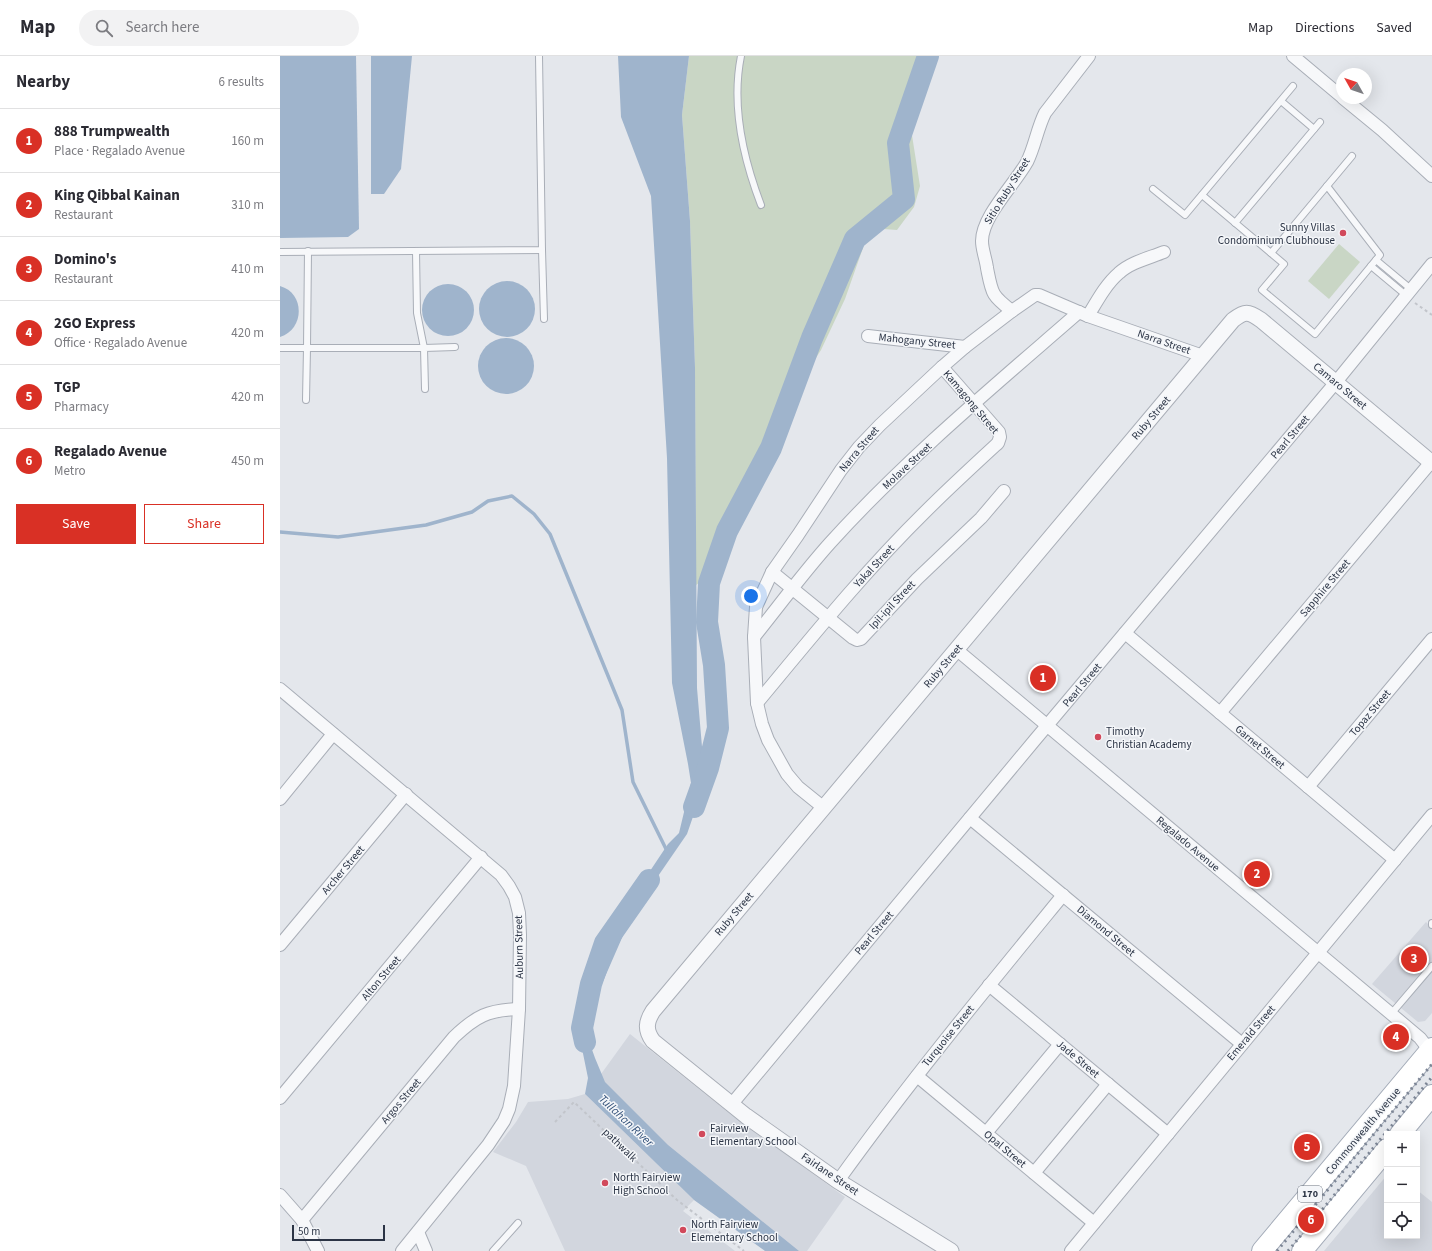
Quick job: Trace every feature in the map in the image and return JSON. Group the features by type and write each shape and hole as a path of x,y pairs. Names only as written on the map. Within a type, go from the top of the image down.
{"main road":[{"name":"Commonwealth Avenue","path":"1262,1251 1428,1044"},
{"path":"1402,1131 1432,1095"},
{"name":"170","path":"1302,1251 1384,1153"}],"street":[{"name":"Sitio Ruby Street","path":"1012,311 997,299 991,288 982,241 987,220 1027,162 1035,146 1040,122 1044,113 1089,56"},
{"path":"1293,56 1336,92"},
{"path":"1350,104 1382,130 1432,176"},
{"name":"Molave Street","path":"754,637 840,532 887,484 974,403 1084,314 1119,273 1131,265 1164,252"},
{"name":"Pearl Street","path":"731,1105 1047,725 1336,382 1432,264"},
{"name":"Narra Street","path":"824,808 798,787 787,774 768,740 756,703 754,637 756,607 772,572 841,470 859,447 880,425 942,367 965,347 1032,296 1039,295 1084,314 1203,356"},
{"name":"Camaro Street","path":"1245,313 1253,315 1261,320 1431,463"},
{"name":"Ruby Street","path":"646,1026 653,1011 1233,320 1245,313"},
{"name":"Mahogany Street","path":"868,336 965,347"},
{"name":"Kamagong Street","path":"942,367 999,432 1000,437"},
{"name":"Yakal Street","path":"756,703 828,617 924,512 998,443 1000,437"},
{"name":"Sapphire Street","path":"1220,713 1431,463"},
{"name":"Ipil-ipil Street","path":"772,572 853,638 857,640 861,639 916,579 981,518 1004,491"},
{"name":"Garnet Street","path":"1125,634 1394,860"},
{"name":"Topaz Street","path":"1308,787 1432,639"},
{"name":"Regalado Avenue","path":"957,650 1428,1044"},
{"name":"Auburn Street","path":"280,689 501,875 515,897 519,913 519,1010 514,1086 509,1109 504,1121 488,1145 402,1251"},
{"path":"280,799 333,734"},
{"name":"Archer Street","path":"280,945 406,794"},
{"name":"Emerald Street","path":"1070,1251 1432,815"},
{"name":"Diamond Street","path":"970,818 1242,1044"},
{"name":"Alton Street","path":"280,1098 481,857"},
{"name":"Turquoise Street","path":"838,1181 916,1076 1063,895"},
{"name":"Jade Street","path":"989,985 1168,1134"},
{"name":"Argos Street","path":"302,1220 454,1037 476,1019 489,1013 504,1010 519,1010"},
{"name":"Fairlane Street","path":"646,1026 653,1041 731,1105 838,1181 951,1251"},
{"path":"986,1133 1060,1044"},
{"name":"Opal Street","path":"916,1076 1094,1223"},
{"path":"1034,1173 1108,1084"},
{"path":"280,1195 302,1220 318,1251"},
{"path":"418,1232 426,1251"}],"lane":[{"path":"539,56 544,319"},
{"path":"741,56 737,99 741,135 746,161 761,205"},
{"path":"1153,189 1185,215 1293,86"},
{"path":"1280,101 1314,130"},
{"path":"1235,223 1320,122"},
{"path":"1271,253 1352,156"},
{"path":"1202,195 1284,264 1262,290 1314,334 1380,255 1326,186"},
{"path":"280,252 542,250"},
{"path":"416,251 418,313 424,348 425,389"},
{"path":"306,400 308,252"},
{"path":"1376,260 1409,293"},
{"path":"1371,266 1409,293"},
{"path":"280,348 455,347"},
{"path":"1391,1014 1432,966"},
{"path":"493,1251 518,1223"}],"path":[{"path":"1409,293 1432,315"},
{"name":"pathwalk","path":"555,1122 574,1102 677,1200 744,1251"}],"shaded area":[{"path":"1426,922 1432,928 1432,1013 1425,1021 1418,1022 1372,984"},
{"name":"Fairview Elementary School","path":"630,1034 729,1113 845,1197 807,1251 792,1251 661,1146 596,1081"},
{"name":"North Fairview High School","path":"585,1094 694,1200 683,1211 735,1251 565,1251 526,1166 493,1152 516,1122 528,1102 568,1099"},
{"path":"1384,1179 1384,1239 1420,1239 1420,1192 1432,1202 1432,1251 1324,1251"}],"green space":[{"path":"689,56 934,56 930,81 911,129 920,186 914,207 897,230 870,228 845,299 821,350 803,378 724,565 696,585 695,367 690,221 682,115"},
{"path":"1339,244 1360,262 1329,299 1308,281"}],"water":[{"path":"280,56 356,56 359,229 348,237 280,238"},
{"path":"371,56 412,56 401,169 384,194 371,194"},
{"path":"618,56 689,56 682,115 690,221 695,367 697,688 705,782 687,834 654,882 642,892 601,986 585,1030 605,1082 668,1145 799,1251 765,1251 694,1200 585,1094 588,1078 578,1029 628,913 646,877 668,844 679,833 691,783 672,683 667,458 651,196 621,117"},
{"path":"507,281 518,284 527,289 532,298 535,309 532,320 527,329 518,334 507,337 496,334 487,329 482,320 479,309 482,298 487,289 496,284"},
{"path":"443,284 453,284 467,291 474,305 474,315 467,329 453,336 443,336 433,332 426,325 422,315 422,305 426,295 433,288"},
{"path":"280,286 288,290 294,296 298,303 299,311 298,319 294,327 288,333 280,337"},
{"path":"506,338 517,341 526,346 531,355 534,366 531,377 526,386 517,391 506,394 495,391 486,386 481,377 478,366 481,355 486,346 495,341"}],"waterway":[{"path":"694,807 708,768 718,728 714,665 707,622 709,583 727,531 771,448 812,338 855,239 904,199 898,143 928,56"},
{"path":"280,532 338,537 426,525 472,512 488,501 512,496 534,514 550,534 622,710 633,782 667,851"},
{"name":"Tullahan River","path":"585,1042 582,1028 591,984 605,943 649,880"}],"railway":[{"path":"1277,1251 1432,1064"},
{"path":"1288,1251 1432,1077"}],"place":[{"name":"Sunny Villas Condominium Clubhouse","path":"1343,233"},
{"name":"888 Trumpwealth","path":"1043,678"},
{"name":"Timothy Christian Academy","path":"1098,737"},
{"name":"King Qibbal Kainan","path":"1257,874"},
{"name":"Domino's","path":"1414,959"},
{"name":"2GO Express","path":"1396,1037"},
{"name":"Fairview Elementary School","path":"702,1134"},
{"name":"TGP","path":"1307,1147"},
{"name":"North Fairview High School","path":"605,1183"},
{"name":"Regalado Avenue","path":"1311,1220"},
{"name":"North Fairview Elementary School","path":"683,1230"}]}
